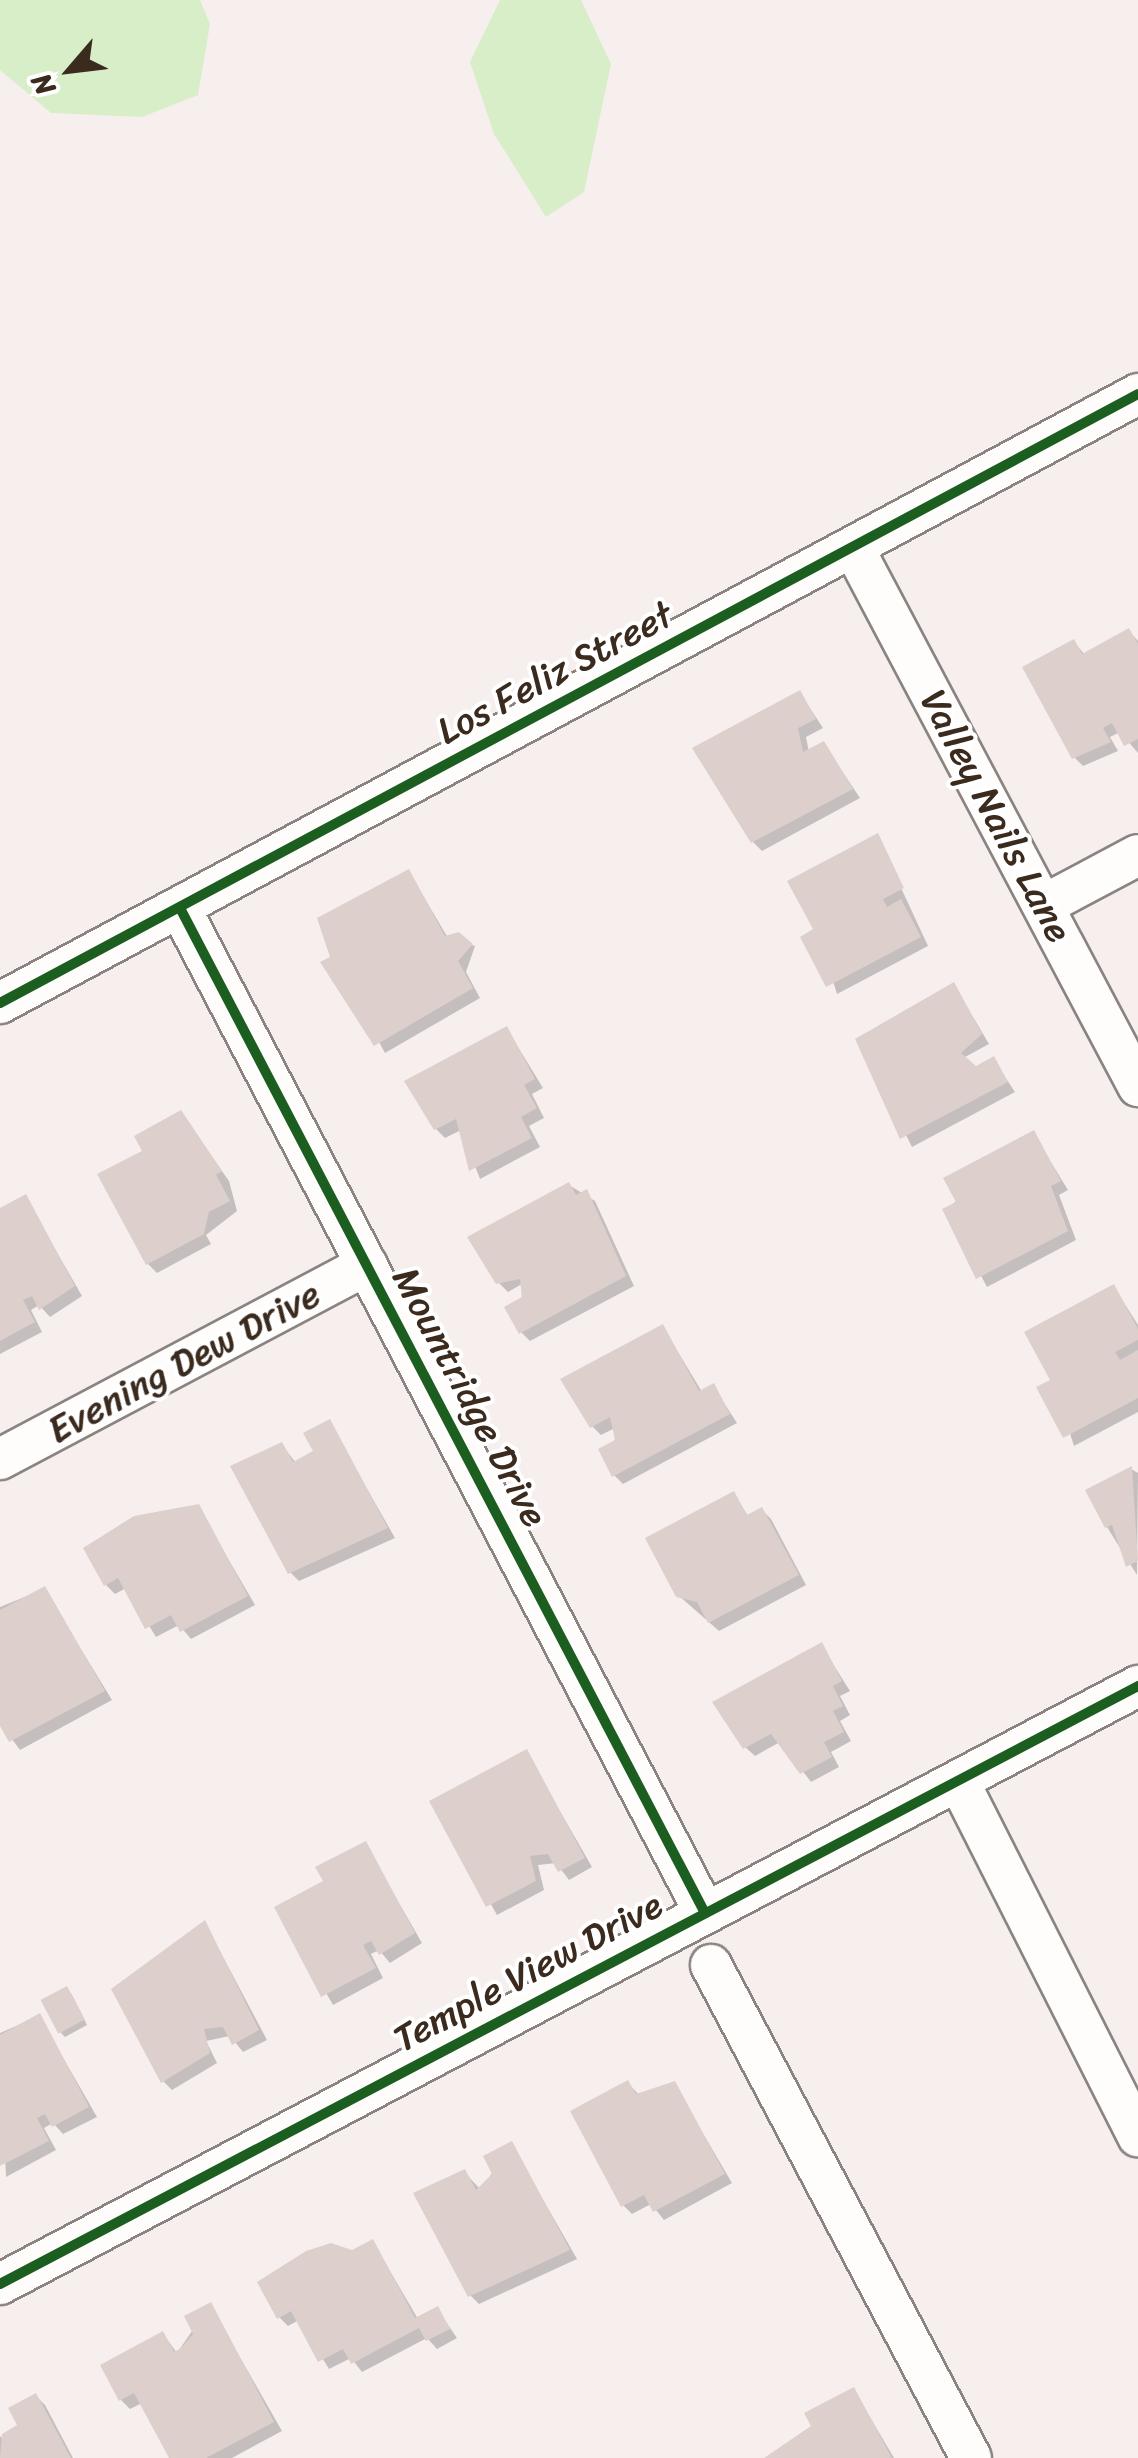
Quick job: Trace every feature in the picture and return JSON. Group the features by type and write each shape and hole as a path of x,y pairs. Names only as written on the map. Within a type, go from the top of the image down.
{"street":[{"name":"Los Feliz Street","path":"0,1003 1138,394"},
{"name":"Valley Nails Lane","path":"853,547 1138,1086"},
{"path":"1044,905 1138,855"},
{"name":"Mountridge Drive","path":"180,908 705,1913"},
{"name":"Evening Dew Drive","path":"0,1459 367,1265"},
{"name":"Temple View Drive","path":"0,2284 1138,1686"},
{"path":"959,1782 1138,2136"},
{"path":"711,1965 971,2458"}],"green space":[{"path":"0,0 200,0 210,24 198,95 142,117 51,113 0,70"},
{"path":"500,0 581,0 611,64 584,192 546,217 494,134 470,62"}],"building":[{"path":"1129,628 1138,644 1138,739 1124,746 1112,723 1103,728 1111,742 1072,759 1022,667 1074,639 1082,654"},
{"path":"800,690 816,719 798,728 803,752 824,741 853,789 751,843 692,748"},
{"path":"878,833 904,888 883,899 887,907 901,899 921,937 826,987 800,937 813,929 787,881"},
{"path":"409,869 445,936 459,932 473,944 458,961 473,988 374,1046 320,962 330,957 317,918"},
{"path":"954,982 982,1034 961,1053 976,1066 994,1056 1008,1082 900,1139 855,1039"},
{"path":"507,1026 535,1079 524,1085 537,1108 521,1117 532,1138 469,1171 456,1119 434,1130 404,1081"},
{"path":"181,1110 222,1171 216,1175 230,1201 209,1212 204,1234 146,1265 97,1174 142,1151 134,1136"},
{"path":"1034,1130 1061,1181 1051,1186 1068,1231 976,1279 942,1209 956,1202 943,1178"},
{"path":"569,1182 576,1195 587,1189 626,1276 519,1334 504,1307 522,1297 520,1279 496,1284 467,1237"},
{"path":"26,1194 75,1286 39,1310 32,1296 23,1300 35,1322 0,1341 0,1208"},
{"path":"1114,1284 1138,1329 1138,1340 1115,1352 1120,1360 1138,1350 1138,1398 1063,1438 1036,1387 1050,1380 1024,1332"},
{"path":"663,1324 699,1391 714,1383 730,1414 612,1477 598,1449 615,1440 610,1417 590,1428 560,1379"},
{"path":"330,1419 388,1528 288,1574 230,1466 282,1442 293,1462 313,1451 303,1433"},
{"path":"1132,1466 1138,1561 1126,1567 1112,1525 1105,1528 1085,1490"},
{"path":"734,1491 747,1515 762,1507 799,1575 708,1623 697,1602 676,1597 645,1538"},
{"path":"199,1504 248,1596 180,1632 171,1615 145,1629 118,1578 104,1586 83,1548 134,1516"},
{"path":"45,1586 105,1691 9,1742 0,1726 0,1610"},
{"path":"822,1642 842,1681 833,1686 843,1706 833,1711 844,1732 824,1742 832,1757 800,1774 771,1734 743,1749 712,1702"},
{"path":"527,1749 585,1858 558,1872 548,1854 530,1856 536,1881 486,1907 429,1801"},
{"path":"366,1841 415,1933 379,1955 371,1941 363,1945 376,1968 321,1997 274,1907 323,1881 315,1867"},
{"path":"205,1920 259,2030 232,2045 223,2027 204,2029 210,2053 161,2083 111,1989"},
{"path":"67,1986 85,2020 58,2034 41,2000"},
{"path":"40,2013 89,2107 52,2127 45,2114 37,2118 49,2141 0,2166 0,2035"},
{"path":"628,2080 636,2094 675,2081 725,2174 653,2212 644,2195 621,2207 570,2111"},
{"path":"512,2141 570,2250 468,2297 413,2193 465,2169 476,2190 492,2174 483,2156"},
{"path":"373,2239 415,2318 438,2306 450,2329 426,2341 419,2328 351,2364 343,2349 318,2362 291,2311 277,2319 257,2282 306,2251 331,2243 352,2250"},
{"path":"211,2302 274,2422 206,2458 169,2458 134,2393 119,2401 100,2365 163,2331 174,2352 193,2334 184,2316"},
{"path":"854,2387 892,2458 764,2458 811,2426 804,2413"},
{"path":"36,2393 71,2458 0,2458 2,2434 17,2425 8,2408"}],"cycle path":[{"path":"0,1003 1138,394"},
{"path":"180,908 705,1913"},
{"path":"0,2284 1138,1686"}]}
